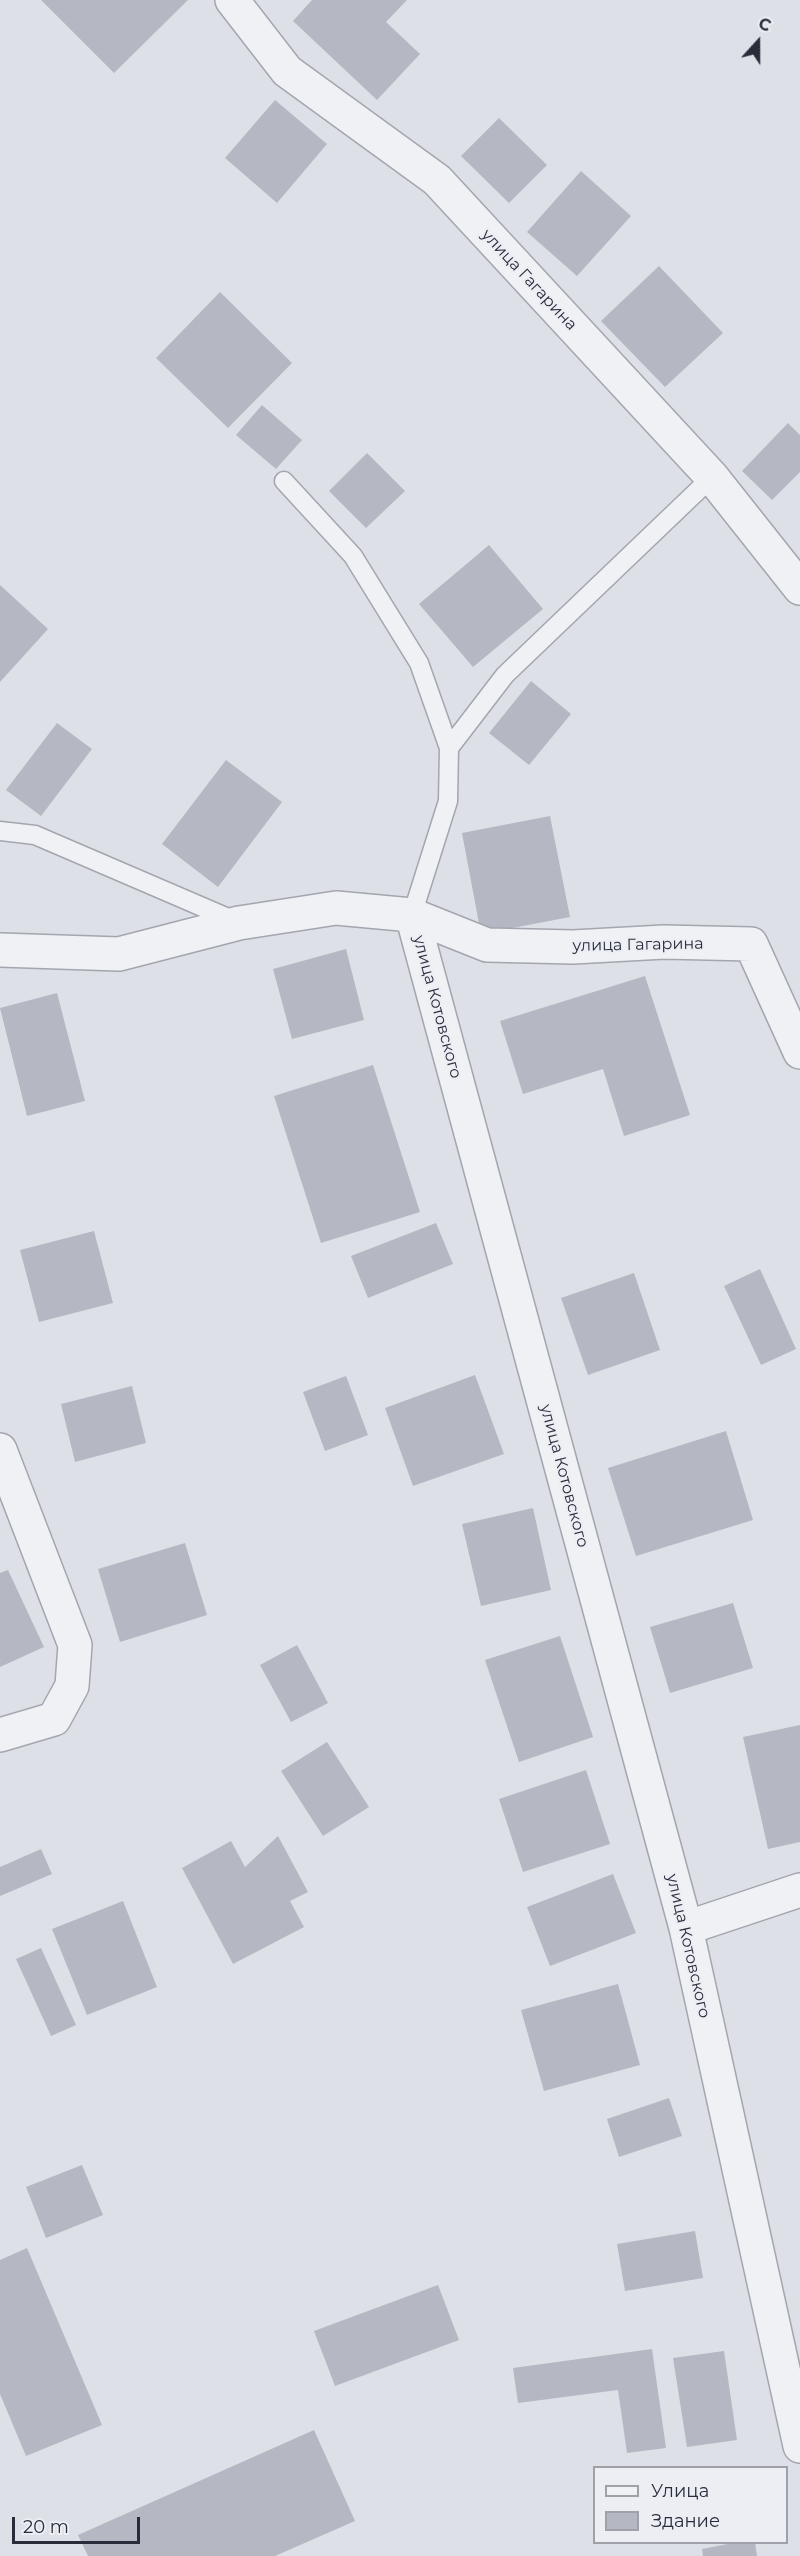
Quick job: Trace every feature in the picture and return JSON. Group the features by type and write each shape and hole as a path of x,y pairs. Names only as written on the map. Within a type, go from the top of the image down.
{"street":[{"name":"улица Гагарина","path":"232,0 287,71 437,180 712,477 800,588"},
{"name":"улица Котовского","path":"0,950 119,954 239,923 336,908 412,915 686,1928 800,2446"},
{"name":"улица Гагарина","path":"412,915 487,945 573,946 664,942 751,944 800,1052"},
{"path":"0,1450 75,1645 72,1686 54,1719 0,1735"},
{"path":"686,1928 800,1890"}],"lane":[{"path":"449,748 505,675 712,477"},
{"path":"284,481 353,556 419,663 449,748 448,801 412,915"},
{"path":"0,831 35,835 239,923"}],"building":[{"path":"41,0 188,0 114,73"},
{"path":"312,0 407,0 386,22 420,54 377,100 293,21"},
{"path":"275,100 327,144 277,203 225,158"},
{"path":"499,118 547,165 509,203 461,156"},
{"path":"581,171 631,216 577,276 527,232"},
{"path":"659,266 723,333 665,387 601,321"},
{"path":"220,292 292,363 228,428 156,358"},
{"path":"262,405 302,440 276,469 236,435"},
{"path":"788,423 800,435 800,472 772,500 742,471"},
{"path":"367,453 405,491 366,528 329,491"},
{"path":"489,545 543,609 473,667 419,604"},
{"path":"0,585 48,629 0,682"},
{"path":"531,681 571,714 529,765 489,733"},
{"path":"57,723 92,749 41,816 6,790"},
{"path":"226,760 282,802 218,887 162,844"},
{"path":"550,816 570,917 481,934 462,833"},
{"path":"346,949 364,1020 292,1039 273,969"},
{"path":"645,976 690,1115 624,1136 603,1069 523,1094 500,1021"},
{"path":"57,993 85,1101 27,1116 0,1008"},
{"path":"373,1065 420,1212 321,1243 274,1096"},
{"path":"436,1223 453,1264 368,1298 351,1256"},
{"path":"94,1231 113,1303 39,1322 20,1250"},
{"path":"760,1269 796,1349 761,1365 724,1286"},
{"path":"634,1273 660,1350 588,1375 561,1298"},
{"path":"475,1375 504,1454 413,1486 385,1408"},
{"path":"346,1376 368,1435 325,1451 303,1392"},
{"path":"132,1386 146,1443 75,1462 61,1404"},
{"path":"726,1431 753,1520 636,1556 608,1468"},
{"path":"533,1508 551,1590 481,1606 462,1524"},
{"path":"185,1543 207,1615 120,1642 98,1569"},
{"path":"8,1570 44,1647 0,1667 0,1573"},
{"path":"733,1603 753,1668 670,1693 650,1627"},
{"path":"560,1636 593,1737 519,1762 485,1660"},
{"path":"297,1645 328,1703 291,1722 260,1665"},
{"path":"800,1725 800,1842 768,1849 743,1737"},
{"path":"327,1742 369,1807 323,1836 281,1771"},
{"path":"586,1770 610,1844 523,1872 499,1799"},
{"path":"278,1836 308,1892 290,1901 304,1927 233,1964 182,1868 231,1841 245,1867"},
{"path":"41,1849 52,1874 0,1896 0,1867"},
{"path":"613,1874 636,1933 550,1966 527,1907"},
{"path":"123,1901 157,1987 87,2015 52,1929"},
{"path":"41,1948 76,2025 51,2036 16,1959"},
{"path":"618,1984 640,2065 544,2091 521,2010"},
{"path":"669,2098 682,2136 619,2157 607,2119"},
{"path":"82,2165 103,2215 46,2238 26,2187"},
{"path":"695,2231 703,2278 625,2291 617,2244"},
{"path":"27,2248 102,2425 26,2456 0,2394 0,2260"},
{"path":"438,2285 459,2340 335,2386 314,2331"},
{"path":"652,2349 666,2448 627,2453 618,2390 518,2403 513,2368"},
{"path":"724,2351 737,2440 687,2447 673,2358"},
{"path":"314,2430 355,2521 275,2556 88,2556 78,2535"},
{"path":"728,2544 755,2544 757,2556 703,2556 702,2549"}]}
